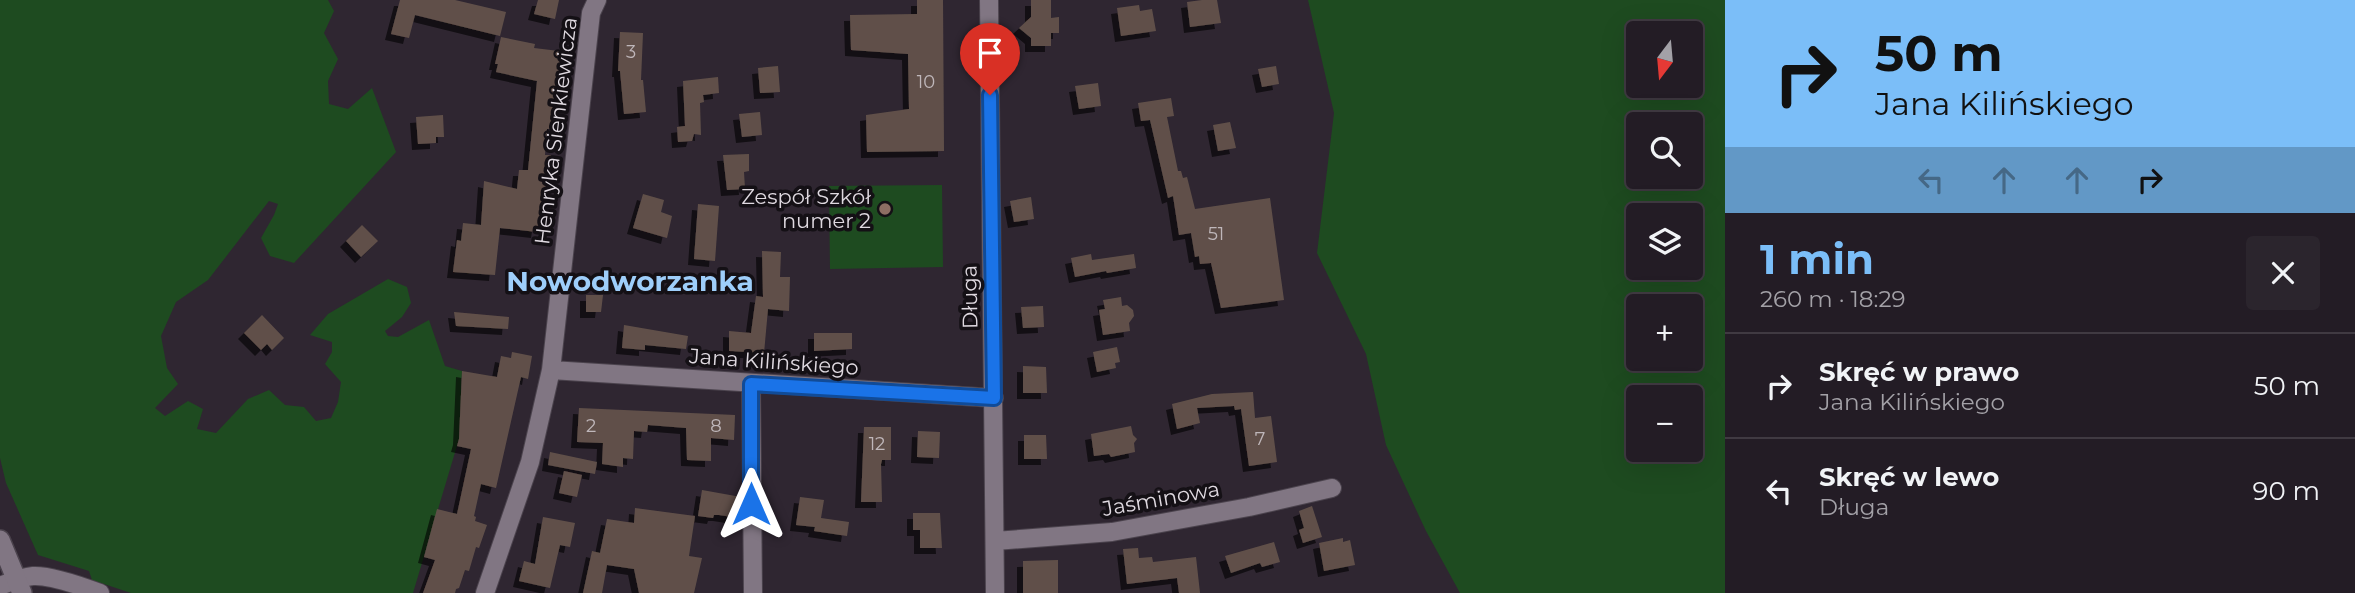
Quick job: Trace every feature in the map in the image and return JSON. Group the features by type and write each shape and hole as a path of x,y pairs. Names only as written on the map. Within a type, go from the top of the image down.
{"street":[{"name":"Henryka Sienkiewicza","path":"485,593 530,462 551,370 591,13 597,0"},
{"name":"Długa","path":"989,0 995,593"},
{"name":"Jana Kilińskiego","path":"551,370 994,398"},
{"path":"751,384 752,593"},
{"name":"Jaśminowa","path":"995,541 1112,532 1249,507 1332,488"},
{"path":"0,540 13,586 35,576 100,593"}],"green space":[{"path":"0,0 328,0 334,11 324,33 338,59 328,81 329,104 348,109 372,88 396,152 294,263 270,256 261,238 278,204 269,201 208,280 176,302 161,336 167,368 178,384 155,408 165,416 188,401 203,409 197,429 216,433 248,399 269,390 285,405 304,407 316,421 331,418 338,402 341,382 325,364 332,352 332,342 310,335 328,314 388,279 407,287 411,303 402,317 385,331 388,336 398,337 429,320 445,366 462,371 459,439 413,593 131,593 92,580 89,571 38,555 6,483 0,458"},
{"path":"1308,0 1725,0 1725,593 1460,593 1426,531 1386,445 1366,354 1317,253 1334,113"},
{"path":"942,185 943,267 830,269 829,186"}],"building":[{"path":"400,0 455,0 506,12 500,36 415,15 409,38 391,34"},
{"path":"538,0 559,0 555,19 534,14"},
{"path":"917,0 943,0 944,151 867,152 866,115 909,109 908,54 851,50 850,15 917,14"},
{"path":"1031,0 1051,0 1051,18 1059,17 1059,33 1051,33 1051,46 1031,46 1031,38 1019,28 1031,17"},
{"path":"1217,0 1221,23 1190,27 1187,2"},
{"path":"1139,5 1140,11 1152,9 1156,31 1121,36 1117,8"},
{"path":"620,32 643,33 641,80 646,112 624,114 618,71"},
{"path":"501,37 535,44 534,48 567,52 564,81 558,80 554,129 547,129 545,155 551,155 549,186 546,186 542,220 539,220 537,232 500,228 495,275 453,272 457,240 461,241 463,223 481,225 484,181 517,189 519,170 528,170 537,81 496,72 498,64 495,64"},
{"path":"778,66 780,92 760,93 758,68"},
{"path":"1276,66 1279,84 1262,87 1258,69"},
{"path":"718,77 719,93 703,95 704,102 700,103 701,135 694,134 692,141 678,142 677,127 685,126 683,81"},
{"path":"1098,83 1101,106 1079,109 1075,86"},
{"path":"1171,98 1174,116 1167,117 1178,171 1181,171 1183,178 1187,177 1195,209 1270,198 1284,300 1221,308 1211,263 1200,264 1199,256 1195,257 1191,233 1179,235 1173,196 1168,198 1150,120 1141,121 1138,103"},
{"path":"760,112 762,135 742,137 739,114"},
{"path":"443,115 444,137 436,137 436,143 418,144 416,117"},
{"path":"1230,122 1236,148 1218,151 1213,125"},
{"path":"749,154 749,171 744,172 745,189 727,190 723,155"},
{"path":"643,194 664,200 661,212 672,216 667,238 633,228"},
{"path":"1031,197 1034,219 1014,222 1010,201"},
{"path":"698,204 719,206 715,261 694,259"},
{"path":"362,225 378,241 361,257 346,241"},
{"path":"762,251 781,252 780,277 790,277 789,311 768,309 764,353 729,351 729,331 751,333 756,296 763,297"},
{"path":"1091,254 1092,260 1134,254 1136,268 1075,277 1071,258"},
{"path":"586,295 603,295 601,312 586,312"},
{"path":"1121,297 1122,306 1127,305 1133,310 1134,316 1129,323 1130,331 1103,335 1099,310 1105,309 1103,300"},
{"path":"1043,306 1044,327 1023,328 1021,307"},
{"path":"454,312 509,317 508,329 456,326"},
{"path":"262,315 284,338 272,350 267,344 261,350 244,333"},
{"path":"624,325 688,336 686,349 645,345 645,350 622,348"},
{"path":"814,333 852,333 852,349 814,351"},
{"path":"1117,347 1120,362 1115,363 1116,368 1097,372 1093,352"},
{"path":"512,352 532,356 528,379 521,377 496,488 481,484 474,516 475,521 487,525 479,548 476,547 469,571 465,570 455,593 423,593 435,560 424,557 437,509 457,514 471,449 457,446 462,371 497,377 501,356 511,358"},
{"path":"1023,366 1046,367 1047,393 1023,393"},
{"path":"1253,392 1255,418 1271,416 1277,462 1249,466 1241,409 1235,410 1234,406 1197,408 1200,423 1177,429 1172,404 1212,394"},
{"path":"579,408 735,415 734,440 711,438 711,461 687,460 686,428 648,425 647,432 634,431 633,459 623,458 623,467 602,464 603,443 577,442"},
{"path":"1131,426 1137,439 1134,443 1135,452 1111,457 1109,454 1094,456 1091,434"},
{"path":"864,427 891,427 891,460 882,460 881,464 882,502 861,502"},
{"path":"918,431 940,432 939,458 917,457"},
{"path":"1024,435 1046,435 1047,459 1024,459"},
{"path":"550,452 597,462 595,474 548,465"},
{"path":"564,471 582,475 577,497 559,493"},
{"path":"702,490 741,497 738,518 698,516"},
{"path":"800,497 824,500 821,518 849,522 847,536 796,525"},
{"path":"1312,506 1322,537 1303,543 1299,530 1304,528 1299,511"},
{"path":"635,508 695,516 689,556 702,558 694,593 639,593 634,569 607,565 602,593 583,593 592,551 600,553 607,519 634,523"},
{"path":"913,513 940,513 942,548 920,548 920,530 913,530"},
{"path":"543,517 575,523 570,547 560,545 550,588 519,581 524,561 535,564"},
{"path":"1343,538 1343,542 1350,540 1355,565 1324,571 1319,543"},
{"path":"1274,542 1280,562 1262,567 1260,563 1231,573 1225,556"},
{"path":"1138,548 1139,558 1152,557 1153,562 1196,557 1200,593 1179,593 1177,578 1127,584 1123,549"},
{"path":"1058,560 1058,593 1023,593 1023,561"}],"place":[{"name":"Zespół Szkół numer 2","path":"885,209"}],"district":[{"name":"Nowodworzanka","path":"630,281"}],"route":[{"path":"751,504 751,384 994,398 990,95"}]}
